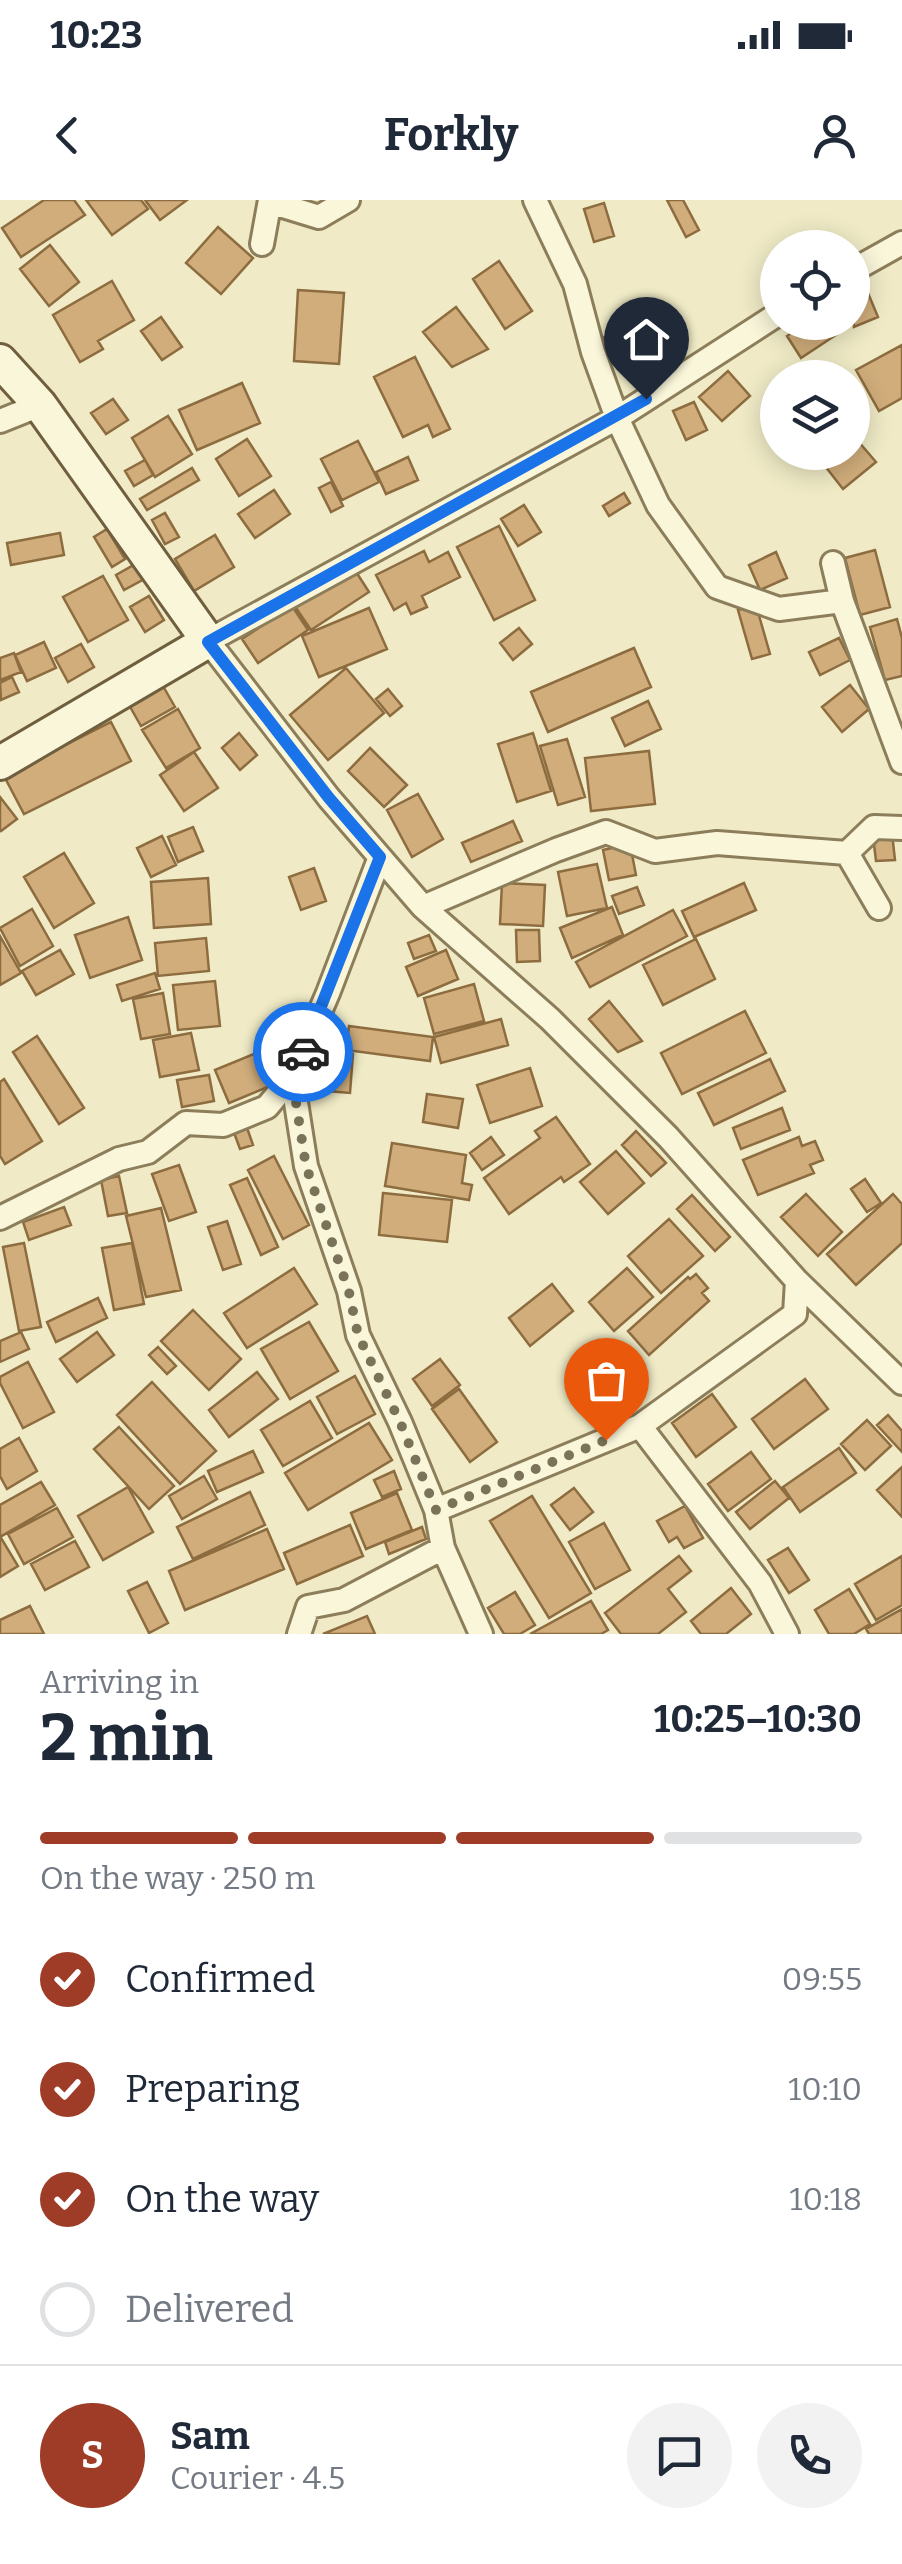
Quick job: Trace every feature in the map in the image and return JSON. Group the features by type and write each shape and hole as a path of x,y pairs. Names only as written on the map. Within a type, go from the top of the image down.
{"street":[{"path":"262,244 270,201 319,217 348,200"},
{"path":"535,200 575,284 593,352 617,418 658,505 717,587 780,609 842,601"},
{"path":"870,261 902,243"},
{"path":"0,763 208,642 617,418 760,326"},
{"path":"0,361 40,404 208,642 329,798 423,907 550,1019 668,1137 797,1281 902,1383"},
{"path":"0,421 40,404"},
{"path":"832,563 842,601 902,762"},
{"path":"423,907 606,832 655,851 716,843 847,853 874,827 902,828"},
{"path":"847,853 880,908"},
{"path":"0,1218 119,1159 148,1152 186,1123 223,1124 267,1107 292,1077 380,857"},
{"path":"292,1077 306,1166 349,1292 358,1335 400,1422 436,1510 443,1548 481,1634"},
{"path":"267,1107 300,1121"},
{"path":"436,1510 640,1426 794,1314 797,1281"},
{"path":"640,1426 760,1583 787,1634"},
{"path":"299,1634 308,1607 344,1600 443,1548"}],"building":[{"path":"44,200 74,200 85,215 21,257 2,228"},
{"path":"86,200 141,200 148,209 112,235"},
{"path":"145,200 187,200 160,220"},
{"path":"667,200 683,200 699,230 686,237"},
{"path":"604,203 614,236 594,242 584,209"},
{"path":"218,227 253,258 221,294 186,263"},
{"path":"50,245 79,282 49,306 20,269"},
{"path":"499,261 532,311 505,329 473,279"},
{"path":"112,281 134,320 98,341 103,349 80,362 53,315"},
{"path":"298,290 344,293 339,364 294,361"},
{"path":"870,298 878,317 870,320"},
{"path":"456,307 488,349 452,367 423,332"},
{"path":"161,317 182,347 162,360 141,331"},
{"path":"629,325 641,348 616,360 604,337"},
{"path":"790,340 828,340 801,358"},
{"path":"902,345 902,398 879,411 870,395 870,362"},
{"path":"415,357 450,429 433,437 428,425 403,437 374,377"},
{"path":"728,371 750,396 722,421 699,397"},
{"path":"242,383 260,423 197,450 179,410"},
{"path":"113,399 128,420 106,434 91,413"},
{"path":"694,402 707,430 686,440 673,411"},
{"path":"168,416 192,454 155,477 132,438"},
{"path":"247,439 271,476 239,496 216,459"},
{"path":"358,441 379,482 342,500 321,459"},
{"path":"408,457 418,480 386,494 376,472"},
{"path":"145,460 153,475 134,486 125,471"},
{"path":"192,468 199,480 147,510 140,499"},
{"path":"828,470 866,470 843,489"},
{"path":"331,482 343,506 331,512 319,488"},
{"path":"274,490 290,514 255,538 238,514"},
{"path":"624,493 630,503 609,516 603,506"},
{"path":"524,505 541,532 518,546 501,519"},
{"path":"165,513 179,537 165,544 152,520"},
{"path":"499,526 535,600 494,620 457,547"},
{"path":"107,529 125,559 112,567 94,537"},
{"path":"60,533 64,555 11,565 7,543"},
{"path":"215,535 234,567 194,591 175,559"},
{"path":"875,550 890,607 860,615 845,558"},
{"path":"424,551 429,562 448,552 460,577 422,596 427,607 411,614 406,603 394,610 376,575"},
{"path":"776,552 787,578 760,590 749,565"},
{"path":"139,562 148,577 124,590 116,575"},
{"path":"351,564 369,592 311,630 292,602"},
{"path":"103,576 128,620 88,642 63,597"},
{"path":"149,596 164,620 145,632 130,607"},
{"path":"756,605 770,654 752,659 738,610"},
{"path":"292,606 308,630 258,663 242,639"},
{"path":"369,608 387,649 319,677 302,636"},
{"path":"897,619 902,638 902,676 885,680 870,627"},
{"path":"519,628 532,644 513,660 500,643"},
{"path":"839,638 850,660 820,675 809,652"},
{"path":"44,642 56,668 27,681 15,655"},
{"path":"81,644 94,667 68,682 55,658"},
{"path":"634,648 651,687 548,732 531,692"},
{"path":"14,653 21,672 0,680 0,658"},
{"path":"346,668 384,713 328,760 290,715"},
{"path":"12,677 19,692 1,700 0,683"},
{"path":"850,685 869,709 842,732 822,707"},
{"path":"163,686 175,707 141,726 129,705"},
{"path":"388,689 402,706 390,716 376,699"},
{"path":"648,701 661,729 625,746 612,718"},
{"path":"178,709 200,748 166,768 142,730"},
{"path":"111,722 131,761 24,814 4,776"},
{"path":"239,733 257,755 240,770 222,748"},
{"path":"533,733 551,791 517,802 498,744"},
{"path":"567,739 585,797 558,805 540,746"},
{"path":"370,748 407,785 384,807 348,771"},
{"path":"649,751 655,804 591,811 585,758"},
{"path":"194,752 218,788 184,811 160,775"},
{"path":"418,794 443,839 412,857 387,810"},
{"path":"0,797 17,819 1,831 0,830"},
{"path":"513,821 522,841 471,862 462,843"},
{"path":"193,827 203,851 178,862 168,837"},
{"path":"892,833 895,860 876,861 873,836"},
{"path":"162,836 176,865 151,877 137,848"},
{"path":"630,844 636,875 609,880 603,850"},
{"path":"64,853 94,903 54,928 24,877"},
{"path":"597,864 607,908 567,916 558,872"},
{"path":"314,868 326,901 301,910 289,877"},
{"path":"208,878 211,924 154,928 151,882"},
{"path":"502,883 545,885 543,926 500,924"},
{"path":"744,883 756,910 694,937 682,911"},
{"path":"637,887 644,905 619,914 612,896"},
{"path":"612,907 623,935 572,958 560,928"},
{"path":"32,909 53,946 20,966 0,928"},
{"path":"673,910 687,936 590,987 576,962"},
{"path":"128,917 142,960 90,978 75,935"},
{"path":"516,930 539,930 540,961 517,962"},
{"path":"429,935 436,951 414,959 408,943"},
{"path":"0,936 21,973 0,985"},
{"path":"206,938 209,971 158,976 155,943"},
{"path":"696,939 715,979 663,1005 643,965"},
{"path":"60,950 74,974 36,995 22,971"},
{"path":"446,950 458,979 418,996 406,967"},
{"path":"155,973 160,989 122,1001 117,985"},
{"path":"215,981 220,1026 178,1030 173,985"},
{"path":"474,984 484,1021 434,1034 424,998"},
{"path":"163,993 170,1034 141,1039 133,999"},
{"path":"609,1001 642,1041 618,1052 589,1019"},
{"path":"745,1011 766,1053 682,1094 661,1053"},
{"path":"501,1019 508,1045 441,1063 434,1037"},
{"path":"349,1026 433,1037 430,1061 346,1050"},
{"path":"191,1033 199,1070 160,1077 153,1040"},
{"path":"37,1036 84,1108 59,1124 13,1052"},
{"path":"261,1051 275,1084 229,1103 215,1070"},
{"path":"331,1052 353,1054 350,1093 327,1091"},
{"path":"770,1059 785,1091 714,1125 698,1093"},
{"path":"530,1068 542,1106 490,1123 477,1085"},
{"path":"209,1075 214,1101 182,1107 177,1080"},
{"path":"4,1079 42,1141 5,1164 0,1156 0,1082"},
{"path":"427,1094 463,1099 458,1128 423,1122"},
{"path":"782,1108 790,1130 741,1149 733,1128"},
{"path":"556,1117 590,1164 564,1182 561,1177 509,1214 484,1178 540,1138 535,1131"},
{"path":"246,1125 253,1145 240,1149 233,1130"},
{"path":"636,1131 666,1163 651,1176 622,1145"},
{"path":"491,1137 504,1155 482,1170 470,1153"},
{"path":"799,1137 802,1146 815,1141 823,1160 810,1165 814,1173 758,1195 743,1160"},
{"path":"392,1143 466,1155 462,1183 472,1185 469,1200 385,1186"},
{"path":"616,1151 644,1183 608,1214 580,1182"},
{"path":"274,1156 309,1225 283,1239 248,1170"},
{"path":"179,1165 196,1212 169,1221 152,1174"},
{"path":"119,1176 127,1213 108,1216 101,1180"},
{"path":"247,1178 278,1247 261,1255 230,1185"},
{"path":"865,1179 881,1203 867,1212 851,1189"},
{"path":"383,1193 452,1200 447,1242 379,1235"},
{"path":"806,1194 842,1232 818,1256 781,1217"},
{"path":"893,1194 902,1204 902,1243 856,1285 827,1254"},
{"path":"692,1195 730,1237 715,1251 677,1209"},
{"path":"64,1207 71,1225 29,1240 23,1222"},
{"path":"161,1208 181,1290 146,1297 126,1216"},
{"path":"669,1219 703,1256 661,1293 628,1256"},
{"path":"227,1221 241,1264 223,1270 208,1227"},
{"path":"24,1243 41,1327 19,1331 3,1247"},
{"path":"132,1243 144,1304 114,1310 102,1248"},
{"path":"294,1268 317,1304 247,1348 224,1313"},
{"path":"627,1268 653,1297 614,1331 589,1302"},
{"path":"696,1274 708,1288 702,1293 709,1301 649,1355 628,1331"},
{"path":"552,1284 573,1311 530,1346 509,1318"},
{"path":"98,1298 107,1318 56,1342 47,1322"},
{"path":"193,1310 241,1359 209,1390 161,1341"},
{"path":"309,1322 338,1371 290,1399 261,1349"},
{"path":"21,1332 29,1349 0,1362 0,1341"},
{"path":"97,1332 114,1355 77,1382 60,1359"},
{"path":"158,1347 176,1366 167,1374 149,1355"},
{"path":"440,1359 460,1385 432,1406 413,1379"},
{"path":"28,1362 54,1412 23,1428 0,1377"},
{"path":"257,1372 278,1399 229,1437 209,1410"},
{"path":"355,1376 375,1414 337,1434 317,1397"},
{"path":"805,1379 828,1409 774,1449 752,1419"},
{"path":"152,1382 216,1451 180,1484 117,1415"},
{"path":"459,1389 497,1442 470,1462 432,1409"},
{"path":"712,1394 736,1427 696,1457 672,1423"},
{"path":"310,1401 332,1438 283,1466 261,1430"},
{"path":"888,1415 902,1431 902,1452 877,1425"},
{"path":"867,1420 891,1446 865,1470 841,1444"},
{"path":"369,1423 392,1460 308,1510 285,1473"},
{"path":"119,1427 174,1486 149,1509 94,1449"},
{"path":"19,1438 37,1471 7,1489 0,1476 0,1449"},
{"path":"839,1448 856,1473 800,1512 783,1487"},
{"path":"253,1451 263,1472 217,1492 208,1471"},
{"path":"751,1452 771,1479 728,1511 708,1484"},
{"path":"902,1467 902,1517 877,1490"},
{"path":"394,1471 401,1489 382,1497 374,1480"},
{"path":"204,1476 217,1499 182,1519 169,1496"},
{"path":"775,1481 789,1498 750,1529 736,1512"},
{"path":"41,1482 55,1505 0,1537 0,1505"},
{"path":"128,1487 153,1532 103,1560 78,1516"},
{"path":"574,1488 593,1512 570,1530 551,1505"},
{"path":"250,1492 265,1525 193,1559 177,1527"},
{"path":"397,1493 412,1530 366,1549 351,1513"},
{"path":"532,1496 591,1593 549,1618 490,1521"},
{"path":"685,1506 703,1538 684,1548 677,1537 669,1542 657,1521"},
{"path":"57,1508 73,1537 24,1564 8,1534"},
{"path":"604,1523 630,1570 595,1589 569,1542"},
{"path":"350,1525 363,1556 297,1584 284,1553"},
{"path":"422,1527 426,1539 389,1554 385,1542"},
{"path":"267,1529 284,1569 185,1610 169,1571"},
{"path":"0,1539 18,1566 0,1577"},
{"path":"75,1541 89,1567 45,1590 31,1564"},
{"path":"788,1548 809,1580 789,1593 768,1560"},
{"path":"679,1556 691,1571 668,1589 686,1612 658,1634 621,1634 605,1613"},
{"path":"902,1556 902,1605 876,1620 855,1584"},
{"path":"147,1582 168,1623 149,1633 128,1591"},
{"path":"731,1588 751,1614 726,1634 701,1634 691,1621"},
{"path":"849,1589 870,1624 854,1634 829,1634 815,1610"},
{"path":"515,1592 535,1625 520,1634 504,1634 488,1608"},
{"path":"591,1601 608,1630 601,1634 530,1634"},
{"path":"30,1606 44,1634 0,1634 0,1620"},
{"path":"902,1609 902,1634 869,1634 866,1629"},
{"path":"367,1616 375,1634 323,1634"}],"way so far":[{"path":"303,1052 292,1077 306,1166 349,1292 358,1335 436,1510 606,1440"}],"route":[{"path":"303,1052 380,857 208,642 646,399"}]}
